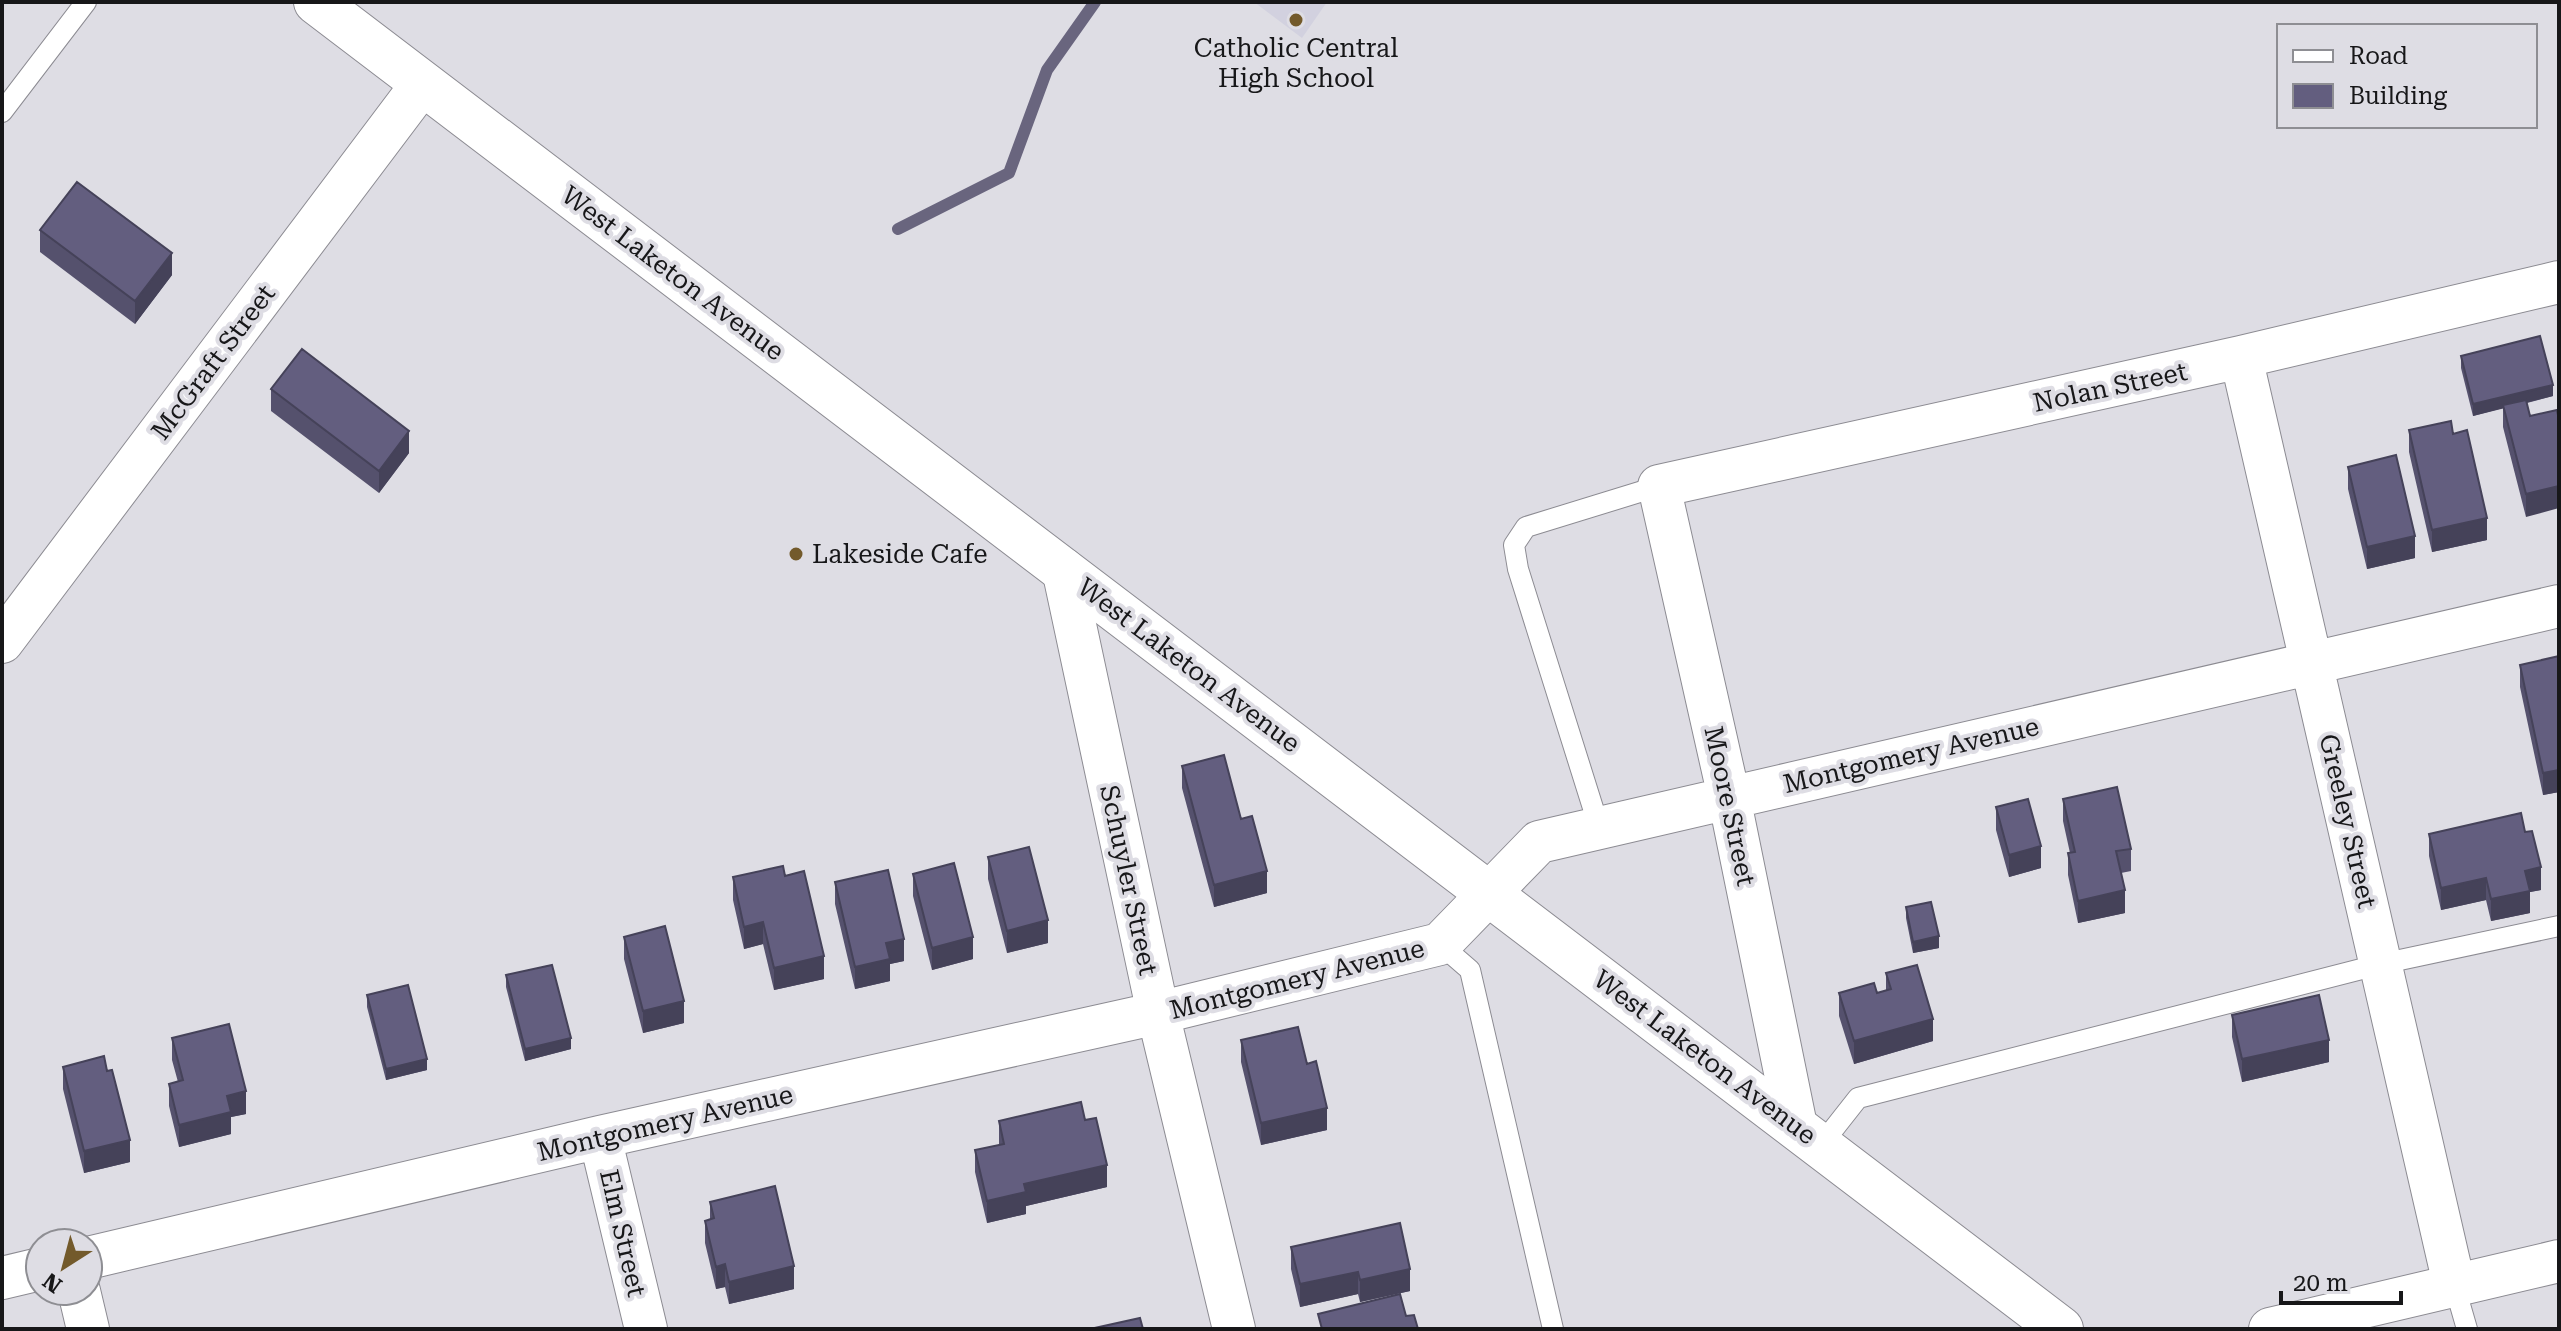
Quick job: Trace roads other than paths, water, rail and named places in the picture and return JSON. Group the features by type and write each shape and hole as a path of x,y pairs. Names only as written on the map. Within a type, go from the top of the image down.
{"main road":[{"name":"West Laketon Avenue","path":"316,2 2061,1329"}],"street":[{"name":"McGraft Street","path":"2,642 423,83"},
{"name":"Nolan Street","path":"1659,486 2241,357 2559,282"},
{"name":"Greeley Street","path":"2241,357 2454,1284"},
{"name":"Moore Street","path":"1659,486 1809,1135"},
{"name":"Schuyler Street","path":"1063,569 1158,1013 1234,1329"},
{"name":"Montgomery Avenue","path":"104,1254 600,1137 1158,1013 1440,944 1539,842 2559,606"},
{"name":"Elm Street","path":"600,1137 646,1329"},
{"path":"2270,1329 2559,1261"},
{"path":"2,1278 24,1273"},
{"path":"83,1307 88,1329"}],"lane":[{"path":"2,112 86,2"},
{"path":"1599,827 1518,569 1514,545 1526,527 1659,486"},
{"path":"1809,1135 1858,1098 2381,964 2559,926"},
{"path":"1440,944 1470,970 1553,1329"},
{"path":"2454,1284 2467,1329"}],"waterway":[{"path":"898,229 1009,173 1047,70 1095,2"}],"place":[{"name":"Catholic Central High School","path":"1296,20"},
{"name":"Lakeside Cafe","path":"796,554"}]}
